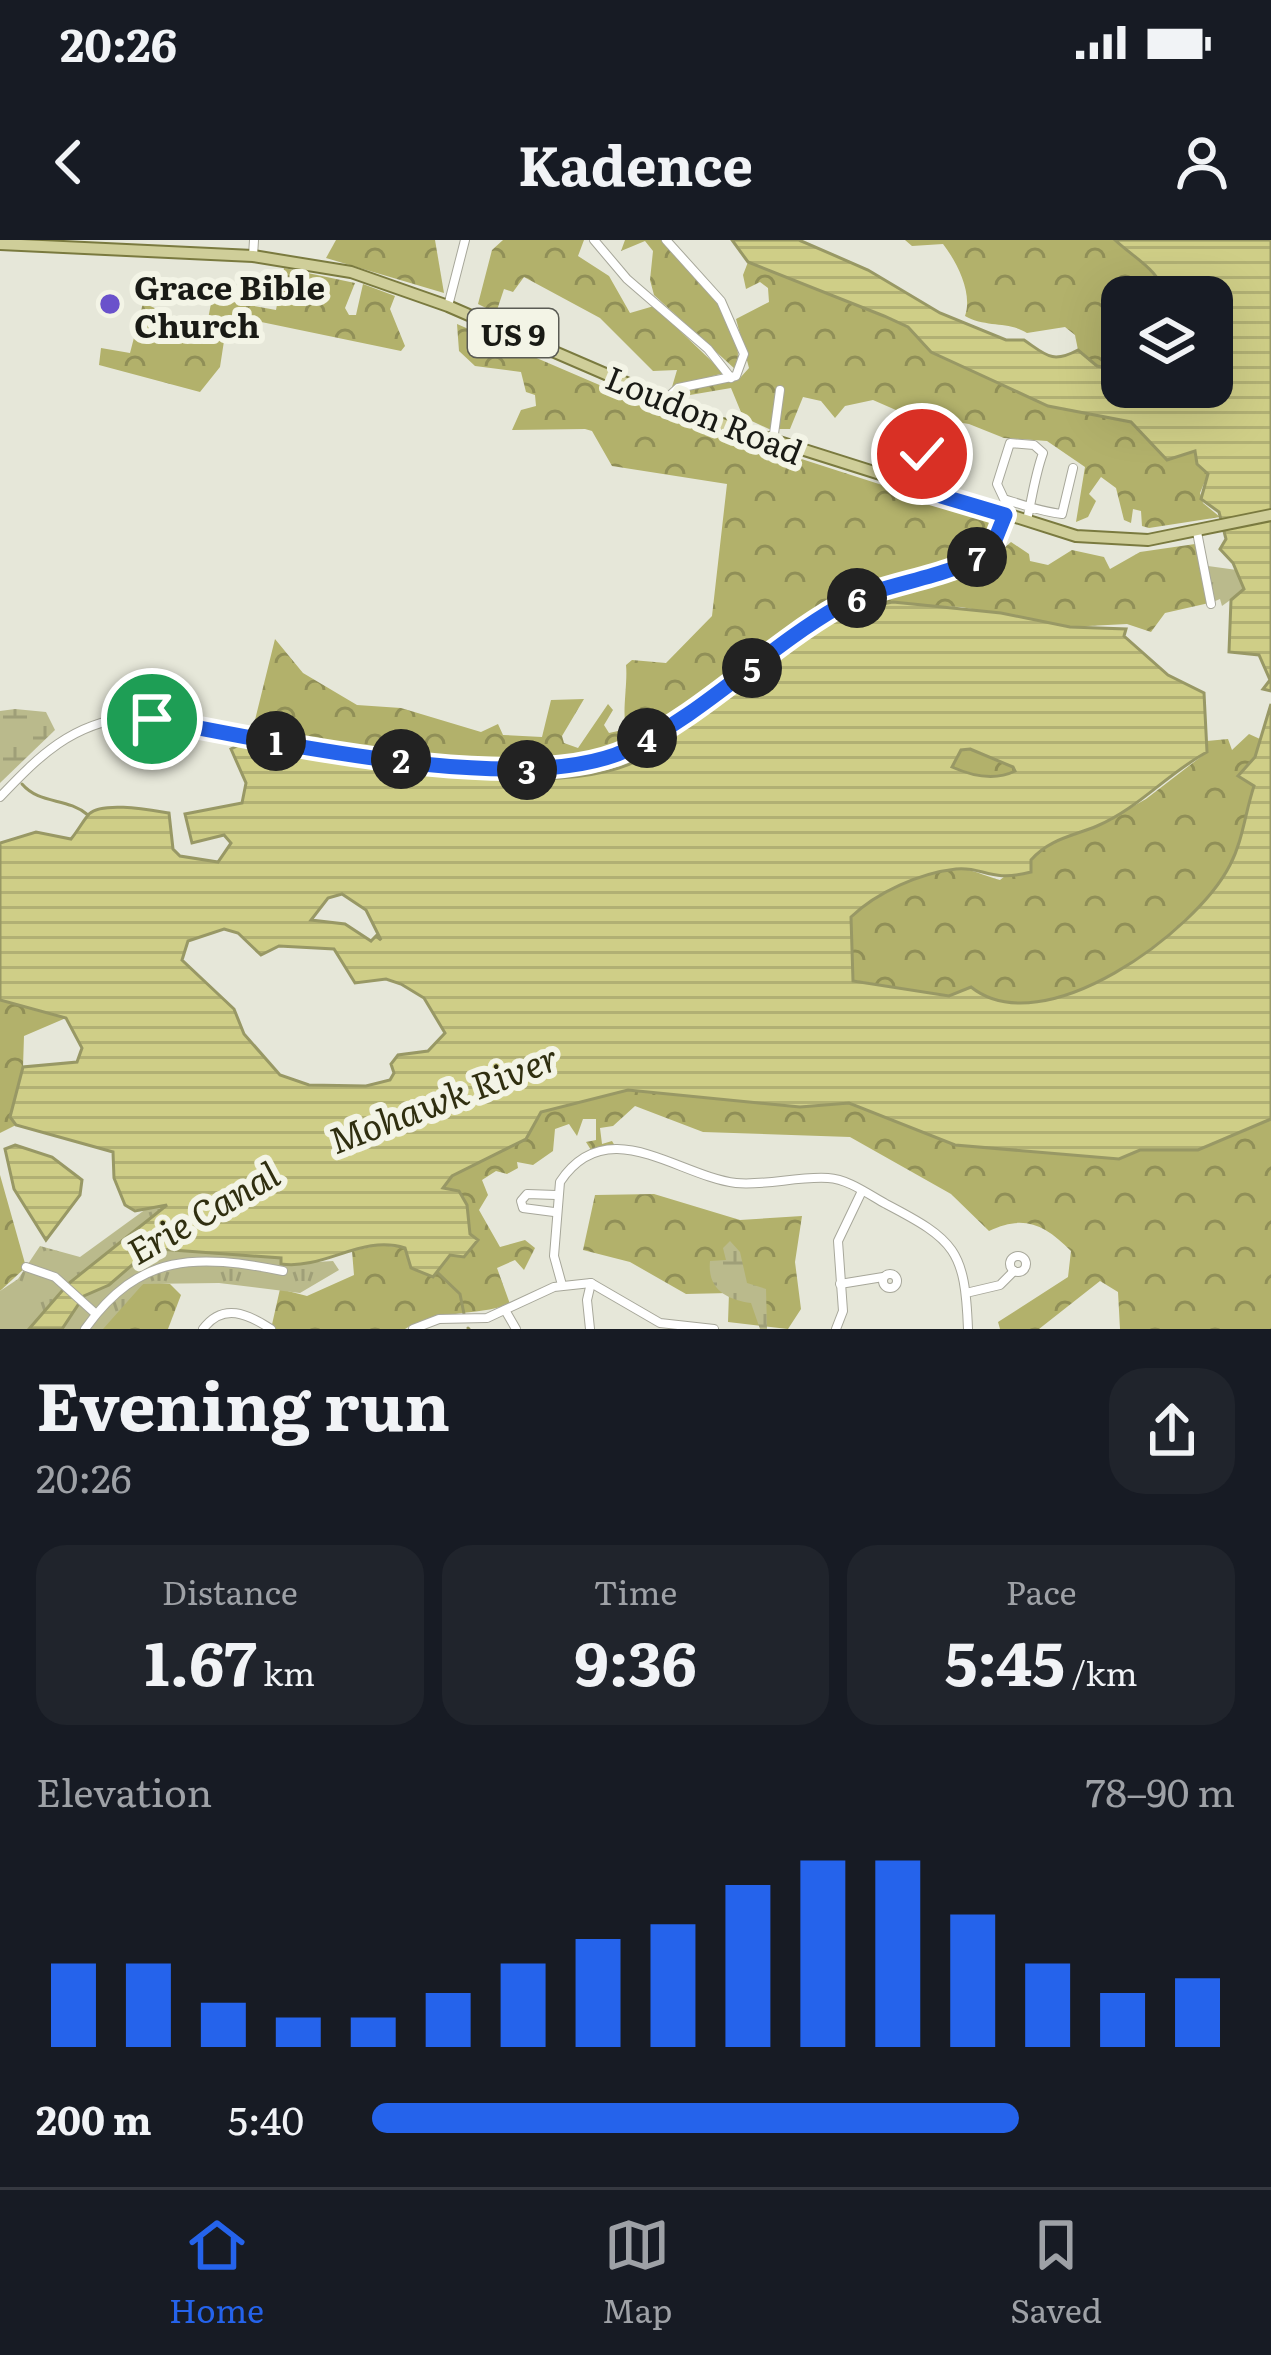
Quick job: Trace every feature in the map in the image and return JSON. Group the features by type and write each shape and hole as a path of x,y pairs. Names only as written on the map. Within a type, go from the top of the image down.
{"main road":[{"name":"Loudon Road","path":"0,244 253,256 351,272 448,306 772,442 1026,522 1121,541 1197,532 1271,515"}],"street":[{"path":"253,256 254,240"},
{"path":"448,306 465,240"},
{"path":"594,240 626,279 717,357 731,378"},
{"path":"665,400 678,388 731,378 743,367 744,354 730,315 666,240"},
{"path":"772,442 780,390"},
{"path":"910,422 932,478 931,493"},
{"path":"1026,522 1029,507 1043,453 1039,447 1013,440 1006,448 997,490 1004,499 1029,507 1064,513 1072,468"},
{"path":"0,797 64,737 131,717 394,758 523,770 588,763 652,736 838,607 984,554 998,540 1005,515"},
{"path":"1197,532 1211,604"},
{"path":"562,1285 554,1256 556,1195 573,1167 626,1148 732,1182 826,1178 862,1191 946,1238 965,1270 968,1329"},
{"path":"836,1329 843,1311 836,1259 842,1225 862,1191"},
{"path":"554,1212 523,1208 521,1201 527,1194 556,1195"},
{"path":"85,1329 122,1286 171,1262 283,1271"},
{"path":"26,1267 64,1285 96,1314"},
{"path":"967,1293 1000,1285 1014,1271"},
{"path":"840,1284 883,1277"},
{"path":"590,1329 587,1300 592,1283"},
{"path":"413,1329 439,1319 470,1320 506,1310 562,1285 592,1283 660,1323 715,1329"},
{"path":"506,1310 516,1329"},
{"path":"203,1329 218,1315 236,1312 272,1329"}],"green space":[{"path":"336,240 435,240 444,293 326,258"},
{"path":"503,240 584,240 578,256 609,276 630,313 654,306 724,373 672,387 677,370 653,371 600,318 524,277 513,292 504,289 496,313 478,304 492,250"},
{"path":"625,240 662,240 703,282 734,332 736,370 654,295 650,280 653,251 645,241 621,251"},
{"path":"905,240 1115,240 1156,276 1101,276 1101,367 1078,350 1075,335 1065,327 1027,333 965,316 965,288 943,244 912,246"},
{"path":"748,262 907,327 931,352 1048,406 1131,422 1192,449 1208,474 1200,493 1203,503 1220,517 1149,528 1142,526 1141,511 1133,509 1131,523 1124,520 1116,488 1101,477 1089,494 1096,501 1088,517 1076,522 1085,467 1047,441 1004,438 969,424 905,414 873,400 845,406 835,418 821,401 803,397 790,429 769,429 743,417 731,388 690,395 690,388 739,379 749,368 736,319 769,302 768,288 760,282 746,289 743,275"},
{"path":"284,268 355,283 345,308 349,315 356,315 363,284 395,296 390,309 405,346 401,351 228,315 220,367 200,392 99,365 101,348 130,353 143,303 206,330 212,298 276,310"},
{"path":"457,324 681,420 994,525 988,539 969,555 841,601 655,731 586,759 549,765 465,764 252,732 275,639 303,673 357,705 401,708 481,732 498,724 503,735 542,737 551,700 584,699 562,736 564,743 578,748 608,704 613,710 604,725 609,733 627,729 626,665 632,660 666,663 712,616 727,484 612,466 592,431 585,429 512,430 521,410 536,406 535,395 526,392 521,372 475,366 459,351"},
{"path":"1011,542 1029,554 1030,561 1048,565 1072,550 1104,557 1110,569 1140,552 1195,544 1209,603 1165,613 1151,632 1127,624 1069,627 961,607 853,604 998,553"},
{"path":"1208,566 1237,570 1244,590 1222,606 1220,599 1213,602"},
{"path":"0,711 46,712 55,730 0,783"},
{"path":"1249,734 1260,739 1255,757 1239,775 1254,786 1230,865 1185,920 1115,973 1076,992 1037,1002 1001,1001 971,987 949,996 853,980 851,917 873,900 921,877 952,869 1000,880 1043,846 1100,825 1146,799 1207,752 1207,741 1228,739 1232,750"},
{"path":"970,749 1015,771 984,776 953,767 960,750"},
{"path":"0,1000 66,1018 24,1036 23,1067 10,1117 16,1125 0,1133"},
{"path":"629,1090 800,1107 849,1103 955,1145 1119,1159 1140,1150 1198,1150 1271,1119 1271,1329 1120,1329 1118,1292 1100,1281 1039,1329 1000,1329 998,1322 1068,1277 1071,1251 1043,1229 1013,1223 989,1231 951,1194 850,1137 703,1132 635,1106 613,1126 600,1128 602,1144 612,1141 615,1146 591,1150 586,1142 596,1140 596,1119 583,1119 577,1136 569,1124 555,1129 553,1151 533,1165 517,1162 518,1168 507,1174 496,1171 482,1180 488,1195 479,1210 500,1247 525,1240 535,1248 524,1270 515,1260 497,1268 510,1304 429,1318 405,1329 271,1329 280,1289 307,1296 354,1275 352,1251 380,1245 405,1248 408,1261 444,1261 470,1234 467,1205 442,1187 452,1176 525,1139 541,1112"},
{"path":"0,1175 26,1267 0,1291"},
{"path":"654,1194 740,1220 802,1216 795,1262 801,1309 788,1329 728,1322 729,1293 686,1294 630,1262 583,1250 595,1195"},
{"path":"165,1203 282,1258 282,1264 333,1261 339,1270 300,1293 219,1283 143,1284 103,1329 0,1329 0,1291 18,1279 40,1246 80,1257 146,1209"},
{"path":"730,1241 740,1252 747,1283 766,1289 767,1329 760,1329 751,1303 727,1296 712,1279 710,1261 726,1260 723,1248"},
{"path":"150,1282 170,1284 181,1295 168,1329 92,1329 125,1289"}],"water":[{"path":"732,240 799,240 868,270 940,313 1006,340 1024,340 1055,357 1078,350 1101,367 1101,408 1233,408 1233,276 1156,276 1115,240 1271,240 1271,691 1263,689 1270,680 1259,655 1229,652 1231,600 1244,589 1233,563 1220,549 1226,539 1219,512 1201,499 1208,474 1197,464 1195,451 1167,460 1131,422 1048,406 931,352 908,327 748,262"},
{"path":"893,602 1001,613 1070,627 1126,629 1124,636 1168,675 1204,693 1207,752 1112,819 1046,847 1031,860 1031,872 1006,876 965,869 942,871 873,900 851,917 853,981 949,996 971,987 1001,1001 1037,1002 1076,992 1115,973 1185,920 1230,865 1254,786 1238,776 1255,757 1271,704 1271,1119 1198,1150 1140,1150 1119,1159 955,1145 849,1103 800,1107 628,1090 541,1112 526,1139 452,1176 443,1188 459,1191 467,1205 470,1234 478,1240 464,1257 450,1255 433,1277 411,1268 405,1248 389,1245 297,1264 281,1264 281,1258 159,1249 147,1252 109,1285 84,1296 62,1329 29,1329 68,1284 167,1205 135,1211 125,1205 114,1178 113,1152 16,1125 10,1117 23,1067 77,1062 82,1048 66,1018 0,1000 0,843 36,832 71,839 96,810 127,808 169,813 173,849 180,856 218,862 231,843 224,835 192,843 185,814 242,803 246,783 231,749 239,745 449,776 563,778 611,770 647,755 795,643 860,610","holes":["970,749 1013,767 1015,771 984,776 952,767 961,750","342,894 366,910 381,940 376,936 371,941 345,924 311,920 328,898","224,929 238,933 261,955 279,946 334,949 355,983 386,979 424,998 445,1033 428,1051 398,1055 391,1064 390,1080 366,1086 309,1085 280,1075 244,1034 234,1009 182,960 188,941"]},
{"path":"15,1145 52,1157 82,1180 80,1195 46,1240 14,1189 5,1149"}],"waterway":[{"path":"22,784 88,815"},
{"path":"438,1273 460,1294 464,1314"}],"place":[{"name":"Grace Bible Church","path":"110,304"}],"route":[{"path":"152,719 334,751 523,770 556,769 611,756 652,736 838,607 991,550 1005,515 931,493 932,478 922,454"}],"water label":[{"name":"Mohawk River","path":"443,1097"},
{"name":"Erie Canal","path":"202,1211"}]}
